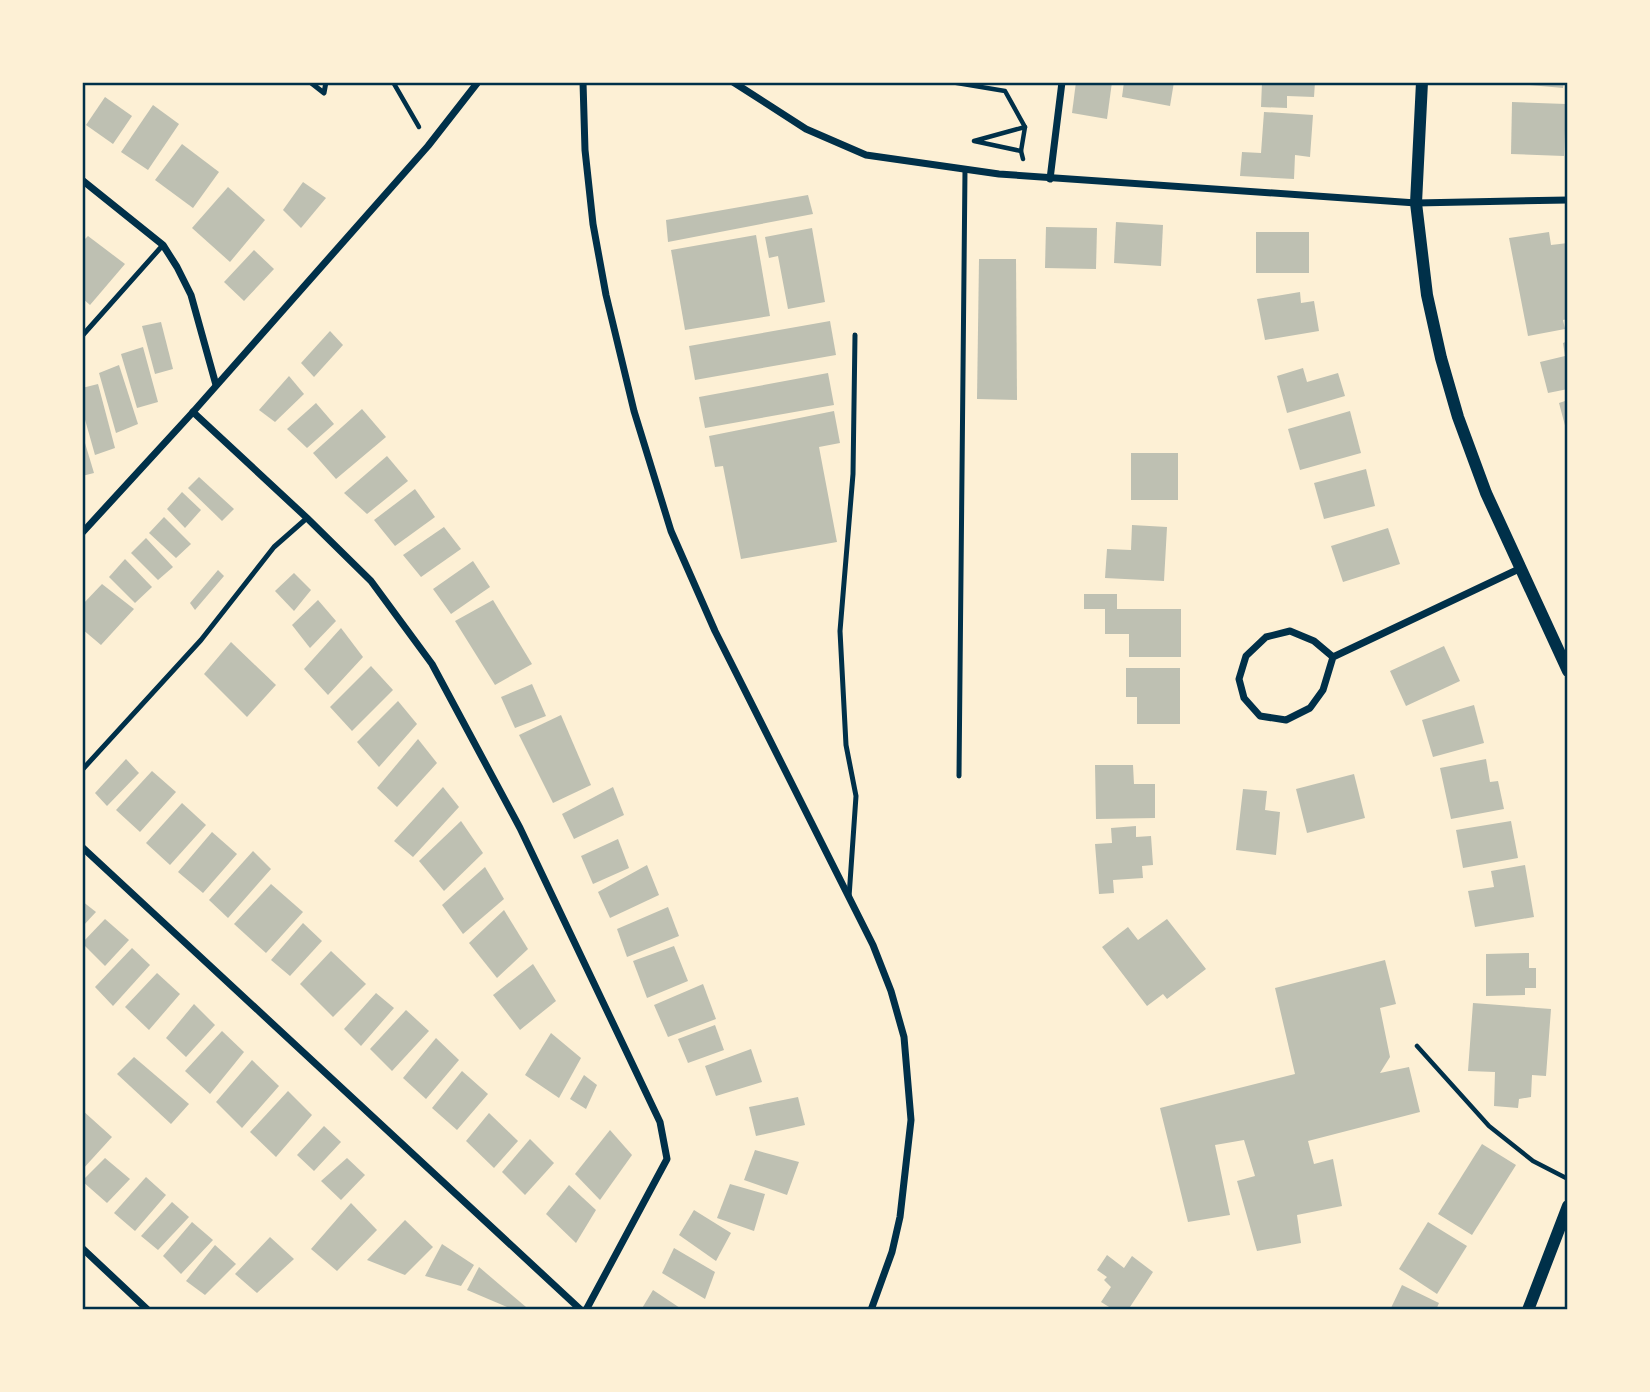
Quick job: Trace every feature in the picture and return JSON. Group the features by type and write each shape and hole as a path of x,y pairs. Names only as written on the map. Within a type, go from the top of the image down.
{"street":[{"path":"82,533 428,146 478,82"},
{"path":"583,82 586,162 593,224 606,295 634,411 671,531 715,631 873,945 891,991 904,1037 911,1120 900,1217 892,1252 871,1310"},
{"path":"733,82 806,129 866,155 965,170 1050,179 1416,203 1568,200"},
{"path":"1050,179 1062,82"},
{"path":"1422,82 1416,203 1427,295 1440,358 1486,493 1568,671"},
{"path":"82,180 163,246 177,267 191,295 216,386"},
{"path":"82,847 583,1310 667,1159 660,1122 520,828 432,664 371,581 307,517 192,412"},
{"path":"1333,657 1314,641 1290,631 1266,637 1246,656 1239,679 1244,698 1260,716 1286,720 1310,708 1322,690 1333,657 1521,568"},
{"path":"1528,1310 1568,1206"},
{"path":"82,1248 148,1310"}],"lane":[{"path":"310,82 324,93 326,82"},
{"path":"959,776 965,170"},
{"path":"82,337 163,246"},
{"path":"849,897 856,796 846,745 840,631 853,474 855,335"},
{"path":"82,770 201,640 274,547 307,517"}],"path":[{"path":"393,82 425,136 428,146"},
{"path":"951,82 1004,91 1025,127 1021,151 1027,177"},
{"path":"1021,151 974,141 1025,127"},
{"path":"1417,1046 1489,1126 1533,1161 1568,1179"}],"building":[{"path":"1076,82 1112,82 1107,119 1072,113"},
{"path":"1124,82 1174,82 1170,106 1122,97"},
{"path":"1262,82 1315,82 1314,97 1287,96 1287,108 1261,107"},
{"path":"1517,82 1564,82 1563,88"},
{"path":"105,97 132,116 113,144 86,125"},
{"path":"1512,102 1566,104 1564,156 1511,154"},
{"path":"153,105 179,124 148,170 121,152"},
{"path":"1264,112 1313,115 1310,157 1295,155 1294,179 1240,176 1242,152 1261,153"},
{"path":"182,144 219,172 193,208 155,180"},
{"path":"303,182 326,198 301,228 283,210"},
{"path":"228,187 265,220 230,262 192,228"},
{"path":"808,195 813,214 668,242 666,220"},
{"path":"1116,222 1163,225 1161,266 1114,263"},
{"path":"1046,227 1097,228 1096,269 1045,268"},
{"path":"812,228 825,302 788,309 778,256 769,258 765,237"},
{"path":"1256,232 1309,232 1309,273 1256,273"},
{"path":"1549,232 1551,245 1568,243 1568,319 1563,320 1565,329 1528,336 1509,238"},
{"path":"756,235 770,316 685,330 671,250"},
{"path":"88,236 125,264 90,305 82,298 82,242"},
{"path":"254,250 274,269 244,301 224,282"},
{"path":"979,259 1016,259 1017,400 977,399"},
{"path":"1300,292 1301,303 1314,301 1319,331 1265,340 1257,299"},
{"path":"830,321 836,355 695,380 689,346"},
{"path":"161,322 173,369 155,374 142,326"},
{"path":"330,331 343,345 314,377 301,363"},
{"path":"1568,341 1568,389 1548,393 1540,362 1565,356 1563,343"},
{"path":"143,347 158,402 137,408 121,354"},
{"path":"119,365 138,424 116,433 99,373"},
{"path":"1303,368 1307,382 1338,373 1345,396 1287,413 1277,376"},
{"path":"828,373 834,405 705,428 699,397"},
{"path":"289,376 304,394 275,422 259,410"},
{"path":"98,384 115,448 95,455 82,409 82,388"},
{"path":"1568,400 1568,433 1567,433 1559,403"},
{"path":"316,403 334,424 307,448 287,429"},
{"path":"362,409 386,437 336,479 313,453"},
{"path":"834,411 840,443 819,447 837,542 741,559 723,466 715,467 709,436"},
{"path":"1350,411 1361,453 1300,470 1288,429"},
{"path":"82,433 94,473 82,476"},
{"path":"1131,453 1178,453 1178,500 1131,500"},
{"path":"387,456 408,481 367,514 344,493"},
{"path":"1366,469 1375,506 1324,519 1314,483"},
{"path":"199,477 234,509 222,521 188,488"},
{"path":"415,489 435,517 395,546 374,520"},
{"path":"182,492 201,510 185,528 167,509"},
{"path":"164,517 191,544 176,558 149,533"},
{"path":"1132,525 1167,527 1164,581 1105,578 1107,549 1131,550"},
{"path":"444,527 461,549 421,577 403,555"},
{"path":"1388,528 1400,564 1343,582 1331,546"},
{"path":"146,538 173,567 158,580 131,553"},
{"path":"125,559 152,587 135,603 109,577"},
{"path":"473,561 490,587 451,614 433,589"},
{"path":"218,570 224,576 195,610 190,603"},
{"path":"294,573 311,590 294,611 275,591"},
{"path":"102,584 134,609 101,645 82,629 82,605"},
{"path":"1084,594 1117,594 1117,609 1181,609 1181,657 1129,657 1129,634 1105,634 1105,609 1084,609"},
{"path":"318,600 336,621 310,648 292,625"},
{"path":"493,600 532,664 495,685 455,621"},
{"path":"341,628 363,657 328,695 304,669"},
{"path":"231,642 276,685 247,717 204,674"},
{"path":"1444,646 1460,681 1406,706 1390,671"},
{"path":"371,666 393,690 352,731 330,707"},
{"path":"1126,668 1180,668 1180,724 1137,724 1137,697 1126,697"},
{"path":"532,684 546,716 515,728 501,697"},
{"path":"398,701 417,724 379,767 357,742"},
{"path":"1474,705 1484,743 1433,757 1422,720"},
{"path":"561,715 591,785 553,803 519,735"},
{"path":"418,739 437,763 397,807 377,788"},
{"path":"126,759 139,773 107,806 95,793"},
{"path":"1486,759 1490,782 1498,781 1504,809 1451,819 1440,768"},
{"path":"1095,765 1133,765 1134,784 1155,784 1155,818 1096,819"},
{"path":"152,771 176,792 140,832 116,810"},
{"path":"1354,774 1365,818 1307,833 1296,789"},
{"path":"443,787 459,807 413,857 394,841"},
{"path":"613,787 624,815 574,839 562,814"},
{"path":"1243,789 1267,791 1265,810 1280,812 1276,855 1236,850"},
{"path":"182,803 206,825 170,865 146,843"},
{"path":"461,821 483,853 444,891 419,861"},
{"path":"1511,821 1518,858 1463,868 1456,830"},
{"path":"1136,826 1136,837 1151,836 1153,865 1142,866 1143,878 1113,880 1114,893 1099,894 1095,844 1112,843 1111,828"},
{"path":"212,832 237,854 203,893 178,872"},
{"path":"618,839 629,868 593,884 581,856"},
{"path":"253,851 271,869 228,918 209,900"},
{"path":"647,865 659,895 610,918 598,892"},
{"path":"1525,865 1534,917 1475,927 1468,891 1494,887 1491,871"},
{"path":"485,867 504,899 463,934 442,905"},
{"path":"271,884 303,912 266,953 234,924"},
{"path":"82,901 96,912 82,927"},
{"path":"668,907 679,936 627,957 617,929"},
{"path":"504,910 528,949 497,978 469,943"},
{"path":"105,919 129,940 105,966 82,943"},
{"path":"1167,919 1206,969 1167,999 1163,994 1147,1006 1102,947 1128,927 1138,940"},
{"path":"303,923 322,941 290,976 271,960"},
{"path":"674,946 688,981 647,998 633,961"},
{"path":"132,948 150,965 113,1006 95,987"},
{"path":"331,951 366,984 333,1017 300,984"},
{"path":"1529,953 1529,968 1536,968 1536,988 1525,988 1525,995 1486,996 1486,954"},
{"path":"1385,960 1396,1004 1380,1008 1390,1057 1380,1073 1409,1067 1420,1112 1308,1141 1314,1164 1333,1159 1342,1206 1297,1215 1301,1243 1257,1251 1237,1181 1255,1176 1244,1140 1215,1145 1230,1215 1188,1222 1160,1108 1295,1074 1275,988"},
{"path":"533,964 556,1001 520,1030 493,995"},
{"path":"157,973 180,994 149,1030 125,1007"},
{"path":"703,984 716,1019 668,1037 654,1005"},
{"path":"376,993 394,1008 361,1046 344,1029"},
{"path":"1473,1003 1551,1009 1546,1076 1532,1075 1531,1097 1519,1099 1518,1108 1494,1106 1495,1072 1468,1071"},
{"path":"194,1004 215,1025 186,1057 166,1038"},
{"path":"406,1010 429,1031 392,1071 370,1049"},
{"path":"715,1025 724,1050 688,1063 678,1039"},
{"path":"222,1031 244,1052 210,1094 185,1071"},
{"path":"551,1033 581,1058 559,1098 525,1075"},
{"path":"436,1038 459,1060 426,1099 403,1078"},
{"path":"751,1049 762,1082 716,1096 705,1066"},
{"path":"134,1057 189,1104 171,1124 117,1074"},
{"path":"252,1060 279,1086 242,1128 216,1102"},
{"path":"462,1071 488,1094 457,1130 432,1108"},
{"path":"584,1075 597,1085 586,1109 570,1099"},
{"path":"288,1091 312,1115 276,1157 250,1132"},
{"path":"798,1097 805,1125 756,1136 749,1107"},
{"path":"82,1110 112,1137 82,1170"},
{"path":"489,1113 518,1141 494,1168 466,1141"},
{"path":"324,1126 341,1142 314,1171 297,1155"},
{"path":"610,1130 632,1155 600,1200 575,1174"},
{"path":"530,1139 554,1163 525,1195 502,1172"},
{"path":"1482,1144 1516,1165 1472,1235 1438,1214"},
{"path":"755,1150 799,1162 787,1195 744,1180"},
{"path":"105,1158 130,1179 107,1203 82,1181"},
{"path":"347,1158 365,1175 341,1200 321,1181"},
{"path":"146,1177 166,1195 135,1231 114,1213"},
{"path":"730,1184 765,1194 754,1231 717,1218"},
{"path":"569,1185 596,1210 576,1243 546,1214"},
{"path":"172,1202 189,1217 158,1250 141,1236"},
{"path":"351,1203 377,1230 337,1271 311,1249"},
{"path":"694,1210 731,1233 716,1261 679,1235"},
{"path":"405,1220 433,1247 405,1275 367,1260"},
{"path":"192,1222 213,1240 181,1274 163,1256"},
{"path":"1428,1222 1467,1246 1437,1294 1399,1269"},
{"path":"270,1237 294,1259 257,1293 235,1274"},
{"path":"442,1244 474,1265 461,1286 425,1276"},
{"path":"215,1245 236,1264 205,1295 186,1281"},
{"path":"674,1248 715,1272 705,1299 662,1273"},
{"path":"1107,1255 1124,1268 1132,1256 1153,1272 1128,1310 1114,1310 1101,1302 1111,1287 1104,1280 1107,1277 1097,1270"},
{"path":"479,1267 526,1307 524,1310 514,1310 467,1290"},
{"path":"1402,1285 1439,1303 1436,1310 1390,1310"},
{"path":"653,1290 683,1310 641,1310"}]}
